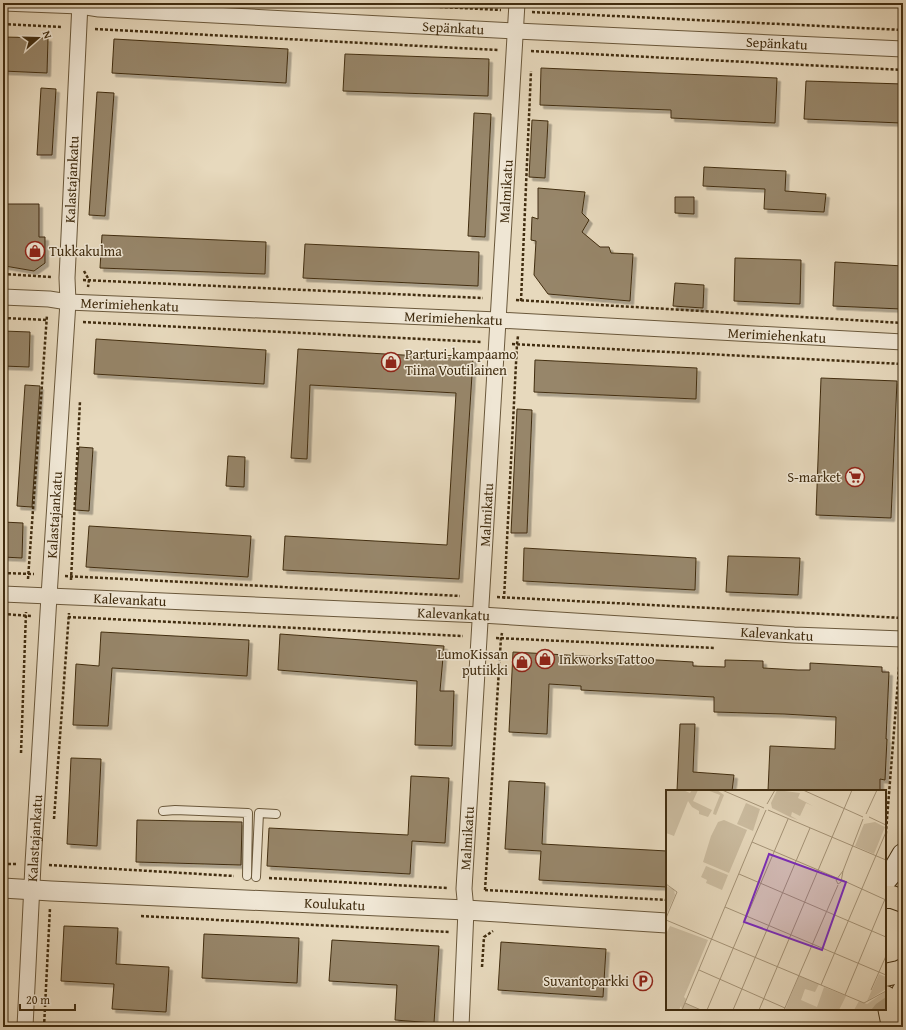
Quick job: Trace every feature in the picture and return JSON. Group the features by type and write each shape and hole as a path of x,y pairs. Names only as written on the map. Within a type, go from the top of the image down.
{"main road":[{"path":"886,879 896,867 903,855"},
{"path":"886,897 892,897 903,901"},
{"path":"886,974 903,970"},
{"path":"903,992 903,1019"},
{"path":"886,999 893,1027"}],"street":[{"name":"Sepänkatu","path":"3,3 65,6 80,5 107,9 516,31 903,49"},
{"name":"Malmikatu","path":"461,1027 466,910 464,889 517,3"},
{"name":"Kalastajankatu","path":"25,1027 16,889 33,864 47,616 68,302 80,5"},
{"name":"Merimiehenkatu","path":"3,297 49,299 68,302 498,320 903,342"},
{"name":"Kalevankatu","path":"3,594 481,615 902,639"},
{"name":"Koulukatu","path":"16,889 466,910 666,922"}],"lane":[{"path":"162,811 175,810 248,814 251,877"},
{"path":"251,877 259,813 276,814"}],"path":[{"path":"360,3 500,10"},
{"path":"3,24 65,27 65,6"},
{"path":"533,12 903,30"},
{"path":"96,29 497,50"},
{"path":"532,51 903,70"},
{"path":"521,300 532,67"},
{"path":"3,274 89,280 521,300 903,322"},
{"path":"21,755 26,595 51,277"},
{"path":"3,318 66,320 903,364"},
{"path":"504,598 517,344"},
{"path":"886,834 902,657 903,609"},
{"path":"3,614 722,649"},
{"path":"485,890 501,638"},
{"path":"892,657 902,657"},
{"path":"3,864 17,864 16,889"},
{"path":"33,864 666,900"},
{"path":"138,916 448,931 484,937 498,929"},
{"path":"482,974 484,937"}],"building":[{"path":"3,37 48,38 47,73 3,71"},
{"path":"114,39 288,49 286,83 112,73"},
{"path":"345,54 489,59 488,96 343,91"},
{"path":"541,68 777,78 775,123 671,118 671,110 540,105"},
{"path":"806,81 903,84 901,123 804,119"},
{"path":"41,88 56,89 52,155 37,155"},
{"path":"97,92 114,93 105,216 89,215"},
{"path":"474,113 491,114 485,237 468,236"},
{"path":"532,120 548,121 545,178 529,177"},
{"path":"704,167 786,171 785,191 826,194 824,212 764,209 765,189 703,186"},
{"path":"538,188 585,192 582,213 589,220 582,232 600,247 609,247 611,253 633,254 630,301 548,294 534,275 536,241 531,240 532,217 538,219"},
{"path":"675,197 694,197 694,214 675,213"},
{"path":"4,204 39,204 39,237 45,237 45,263 34,271 5,266"},
{"path":"102,235 266,242 265,274 100,268"},
{"path":"305,244 479,252 478,286 303,278"},
{"path":"735,258 801,260 800,304 734,301"},
{"path":"835,262 903,266 901,309 833,306"},
{"path":"675,283 704,285 703,308 673,306"},
{"path":"3,331 30,332 29,367 3,366"},
{"path":"96,339 266,350 264,384 94,374"},
{"path":"298,349 473,359 459,579 283,570 285,536 447,545 456,393 310,385 307,459 291,458"},
{"path":"535,360 697,368 696,399 534,392"},
{"path":"821,378 897,381 891,518 816,515"},
{"path":"25,385 40,386 32,507 17,506"},
{"path":"517,409 532,410 527,533 511,533"},
{"path":"79,447 93,448 89,511 75,510"},
{"path":"228,456 245,457 244,487 226,486"},
{"path":"3,522 23,523 22,558 3,557"},
{"path":"89,526 251,536 248,577 86,567"},
{"path":"524,548 696,558 695,590 523,581"},
{"path":"728,556 800,558 798,595 726,592"},
{"path":"101,632 249,640 247,676 112,668 108,726 73,725 76,664 99,666"},
{"path":"280,634 444,646 440,691 454,691 452,746 415,745 417,681 278,670"},
{"path":"513,652 693,662 693,666 725,667 725,660 763,661 763,668 798,670 810,670 810,663 882,667 882,672 889,672 885,780 880,779 880,790 768,790 770,746 835,749 836,717 714,712 714,697 581,690 581,686 549,684 547,734 509,732"},
{"path":"680,724 695,724 693,772 734,775 732,790 677,790"},
{"path":"71,758 101,759 97,846 67,844"},
{"path":"411,776 449,778 445,843 412,841 410,874 267,866 269,828 408,835"},
{"path":"509,781 545,783 542,844 666,851 666,887 539,880 541,851 505,849"},
{"path":"137,820 242,822 241,865 136,862"},
{"path":"64,926 118,928 116,964 169,967 166,1012 112,1009 114,984 61,981"},
{"path":"204,934 299,938 297,983 202,978"},
{"path":"332,940 439,946 434,1023 395,1020 397,985 329,981"},
{"path":"501,942 606,949 603,997 498,990"}],"place":[{"name":"Tukkakulma","path":"35,251"},
{"name":"Parturi-kampaamo Tiina Voutilainen","path":"391,362"},
{"name":"S-market","path":"855,477"},
{"name":"Inkworks Tattoo","path":"545,659"},
{"name":"LumoKissan putiikki","path":"522,662"},
{"name":"Suvantoparkki","path":"643,981"}]}
